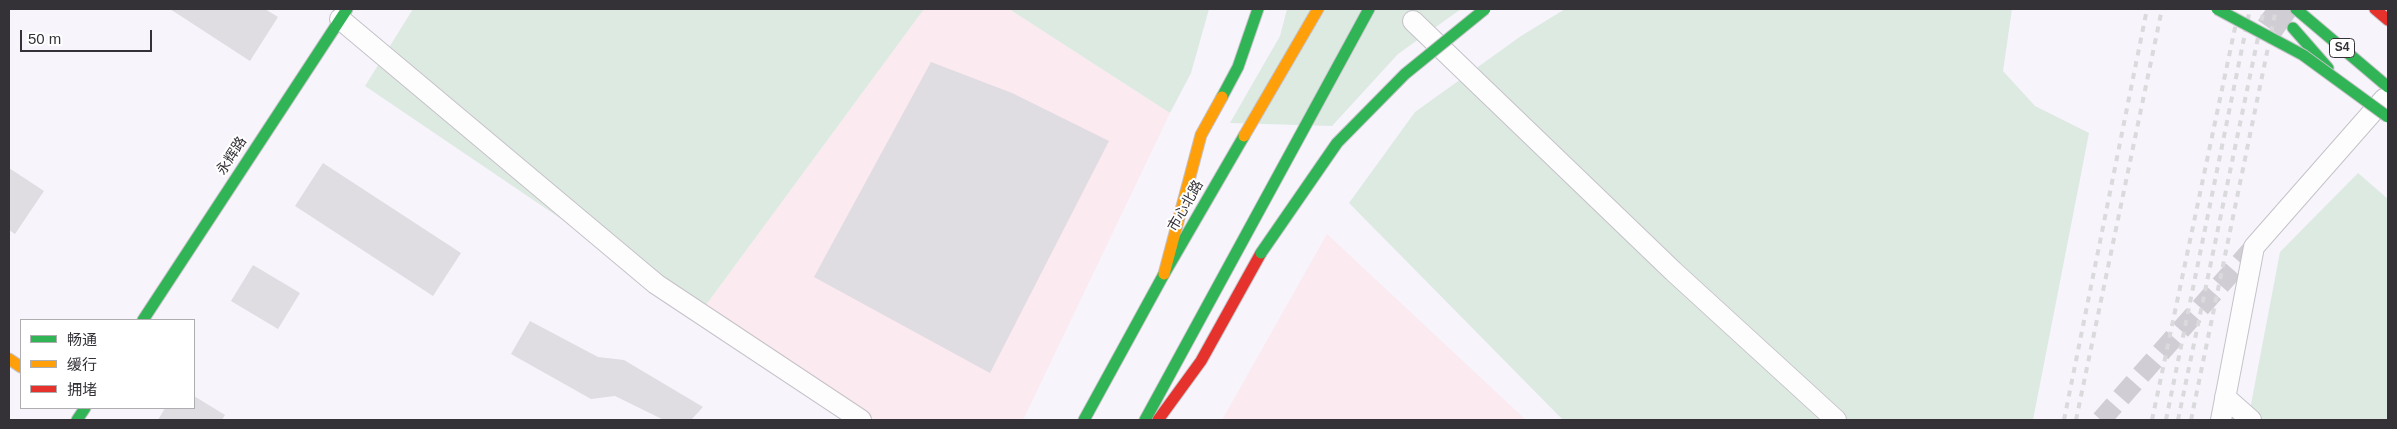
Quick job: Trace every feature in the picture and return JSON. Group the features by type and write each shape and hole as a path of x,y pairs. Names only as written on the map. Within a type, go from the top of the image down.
{"main road":[{"path":"1164,274 1201,135 1238,67 1258,9"},
{"name":"市心北路","path":"1084,420 1164,274 1318,9"},
{"path":"1145,420 1369,9"},
{"path":"1158,420 1173,402 1203,357 1261,253 1337,143 1405,74 1486,9"},
{"path":"2217,9 2303,55 2380,120"},
{"name":"S4","path":"2296,9 2388,87"},
{"path":"2375,9 2388,20"},
{"name":"永辉路","path":"143,319 343,14"},
{"path":"2293,28 2380,120"},
{"path":"9,358 20,366"},
{"path":"77,420 84,409"}],"street":[{"path":"343,14 656,284 861,420"},
{"path":"1413,21 1672,271 1836,420"},
{"path":"2220,420 2254,247 2380,120 2388,93"},
{"path":"2225,397 2251,420"}],"shaded area":[{"path":"413,9 924,9 700,313 365,86"},
{"path":"924,9 1009,9 1170,113 1023,420 873,420 700,313"},
{"path":"1009,9 1209,9 1191,73 1170,113"},
{"path":"1287,9 1461,9 1398,54 1332,126 1230,123 1280,36"},
{"path":"1565,9 2012,9 2003,71 2035,106 2089,133 2033,420 1563,420 1349,203 1415,112 1521,36"},
{"path":"2358,173 2388,199 2388,420 2248,420 2280,252"},
{"path":"1327,234 1526,420 1222,420"}],"building":[{"path":"170,9 265,9 278,17 250,61"},
{"path":"931,62 1012,93 1109,141 990,373 814,277"},
{"path":"323,163 461,253 433,296 295,206"},
{"path":"9,168 44,191 15,234 9,230"},
{"path":"253,265 300,293 278,329 231,301"},
{"path":"530,321 598,357 624,360 703,407 691,420 664,420 615,396 591,399 511,354"},
{"path":"195,397 225,415 222,420 158,420 164,409 195,409"}],"tunnel":[{"path":"2266,9 2293,28"},
{"path":"2101,420 2254,247"}],"railway":[{"path":"2064,420 2147,9"},
{"path":"2076,420 2162,9"},
{"path":"2152,420 2239,9"},
{"path":"2166,420 2250,9"},
{"path":"2178,420 2264,9"},
{"path":"2191,420 2276,9"}],"traffic: fast":[{"path":"144,319 347,9"},
{"path":"1222,97 1238,67 1258,9"},
{"path":"1145,420 1369,9"},
{"path":"1261,253 1337,143 1405,74 1485,9"},
{"path":"2217,9 2303,55 2388,117"},
{"path":"2296,9 2388,87"},
{"path":"2293,28 2328,68"},
{"path":"1084,420 1164,274 1244,136"},
{"path":"77,420 84,409"}],"traffic: slow":[{"path":"1244,136 1318,9"},
{"path":"1164,274 1201,135 1222,97"},
{"path":"9,359 20,366"}],"traffic: jam":[{"path":"2375,9 2388,20"},
{"path":"1158,420 1201,361 1261,253"}]}
